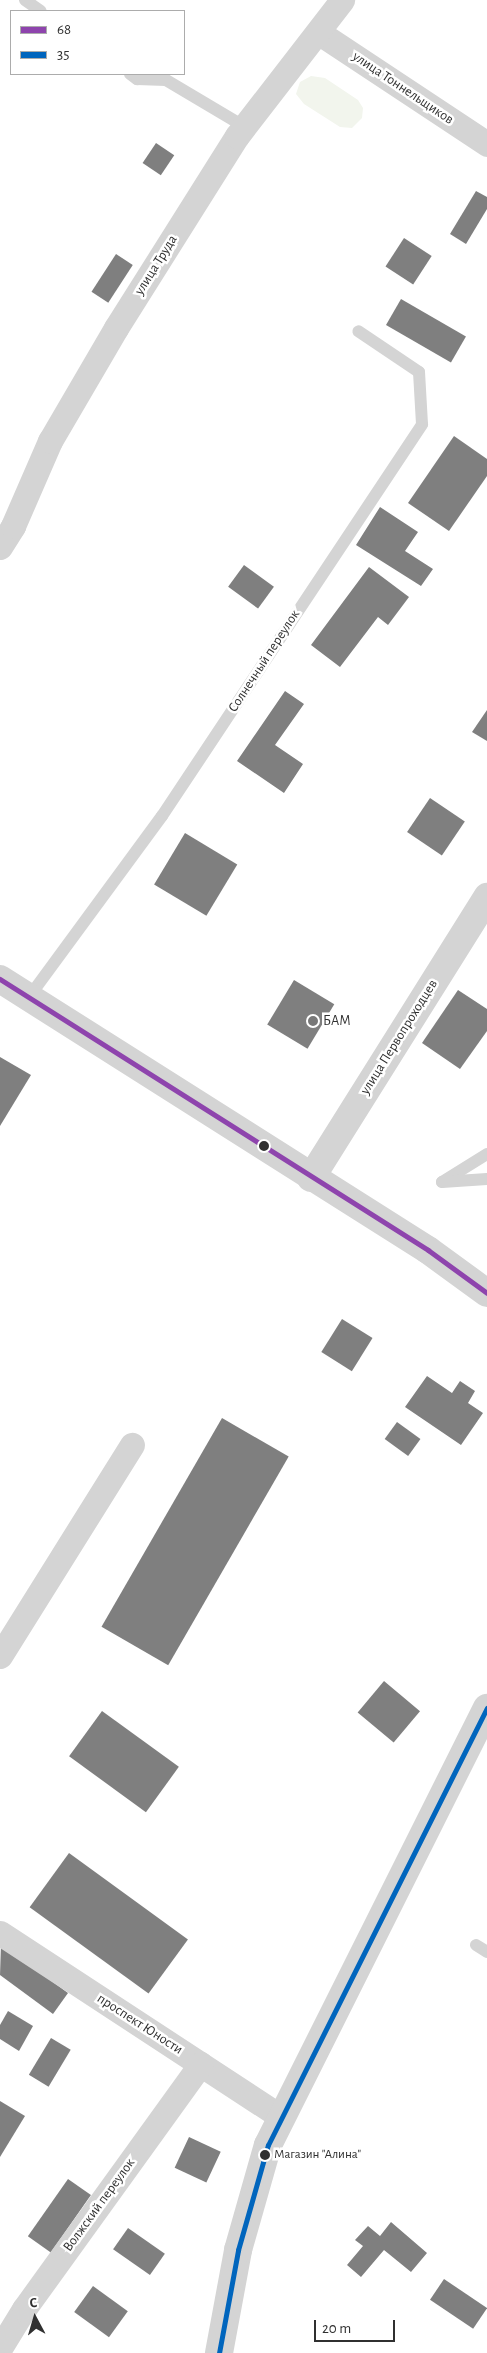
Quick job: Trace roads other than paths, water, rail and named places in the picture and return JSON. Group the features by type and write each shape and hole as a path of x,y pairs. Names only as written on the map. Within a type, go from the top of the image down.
{"street":[{"name":"улица Труда","path":"0,547 13,526 50,442 84,379 245,127 342,0"},
{"name":"улица Тоннельщиков","path":"318,32 487,144"},
{"name":"улица Первопроходцев","path":"311,1178 487,897"},
{"path":"0,979 435,1256 487,1293"},
{"path":"1,1652 132,1445"},
{"path":"219,2353 254,2189 280,2116 487,1708"},
{"name":"проспект Юности","path":"0,1933 280,2116"},
{"name":"Волжский переулок","path":"0,2348 24,2309 200,2064"}],"lane":[{"path":"24,0 39,10"},
{"path":"131,75 137,79 166,80 245,127"},
{"name":"Солнечный переулок","path":"29,997 162,816 422,424 419,372 358,331"},
{"path":"487,1154 442,1182 487,1179"}],"place":[{"name":"БАМ","path":"313,1021"},
{"name":"Магазин \"Алина\"","path":"265,2155"}]}
